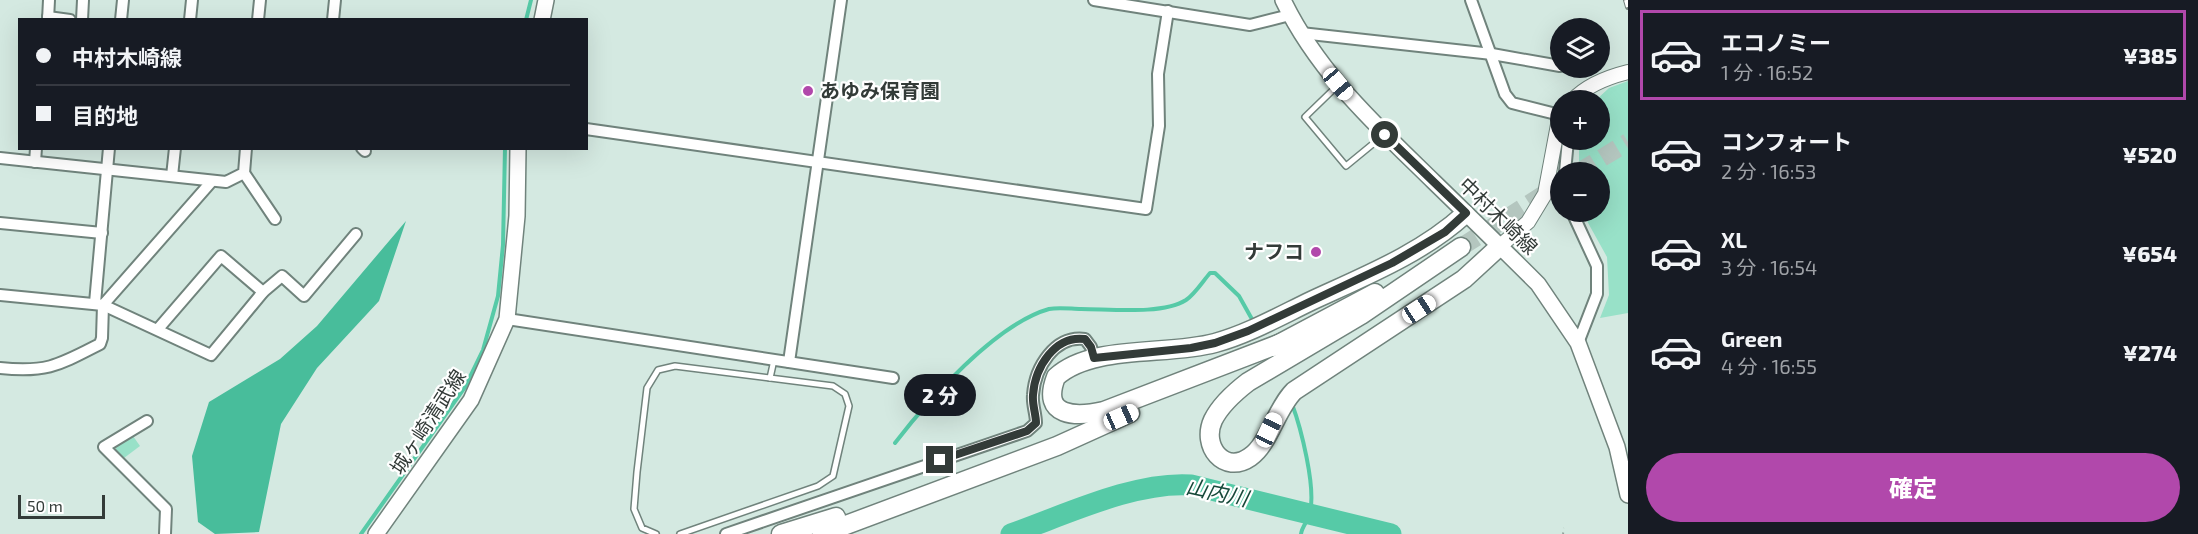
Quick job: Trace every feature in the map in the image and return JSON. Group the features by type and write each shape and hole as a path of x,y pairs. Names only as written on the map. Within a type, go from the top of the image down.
{"main road":[{"path":"542,18 546,0"},
{"name":"中村木崎線","path":"1283,0 1301,33 1338,84 1385,135 1538,284 1578,343 1617,447 1628,495"},
{"name":"城ヶ崎清武線","path":"376,534 471,400 507,320 517,216 518,150"},
{"path":"1284,342 1104,411 1080,416 1069,415 1054,401 1053,385 1056,376 1070,366 1094,358 1191,348 1215,343 1248,331 1392,263 1438,237 1466,213"},
{"path":"822,534 1057,446 1284,342 1461,247 1361,315 1248,382 1231,396 1213,420 1210,443 1223,461 1231,463 1250,457 1263,443 1280,408 1294,391 1464,279 1500,246"},
{"path":"781,534 926,487 976,477"}],"street":[{"path":"48,18 49,0"},
{"path":"82,18 83,0"},
{"path":"121,18 123,0"},
{"path":"190,18 192,0"},
{"path":"258,18 260,0"},
{"path":"333,18 335,0"},
{"path":"789,362 841,0"},
{"path":"1094,0 1250,25 1290,15"},
{"path":"1471,0 1505,94 1512,104 1550,112"},
{"path":"588,129 1146,209 1160,126 1158,74 1168,11"},
{"path":"1301,33 1492,54 1550,64"},
{"path":"1588,90 1609,76 1628,72"},
{"path":"35,162 36,150"},
{"path":"0,368 24,370 57,366 100,344 102,338 99,304 102,234 109,150"},
{"path":"172,176 175,150"},
{"path":"246,150 244,173 275,219"},
{"path":"1500,246 1528,222 1545,194 1553,150"},
{"path":"0,158 226,182 244,173"},
{"path":"99,304 212,181"},
{"path":"1577,222 1597,266 1597,294 1578,343"},
{"path":"0,223 102,234"},
{"path":"0,295 99,304 211,355 263,292 282,276 304,296 356,234"},
{"path":"158,329 221,256 263,292"},
{"path":"507,320 893,378"},
{"path":"726,534 1027,431 1036,423 1032,397 1048,355 1063,341 1073,338 1085,339 1091,347 1094,358"},
{"path":"147,421 104,447 166,509 165,534"}],"lane":[{"path":"1338,84 1305,117 1346,166 1385,135"},
{"path":"770,378 774,360"},
{"path":"656,534 642,528 634,509 647,388 658,370 675,366 833,386 845,394 849,406 833,476 818,486 680,534"}],"path":[{"path":"1563,534 1564,528"}],"green space":[{"path":"1628,81 1628,313 1600,318 1609,295 1607,257 1588,222 1610,222 1610,162 1579,162 1579,150 1610,150 1610,90 1607,90"},
{"path":"406,221 379,301 317,368 281,424 259,532 215,534 198,522 192,456 209,402 280,359 317,326"},
{"path":"133,436 140,446 124,458 116,451 116,444"}],"waterway":[{"path":"526,18 531,0"},
{"path":"361,534 465,387 483,350 498,296 503,245 505,150"},
{"path":"895,443 964,366 1007,330 1049,309 1164,308 1186,300 1210,273 1215,273 1239,296 1253,321"},
{"path":"1292,404 1303,442 1311,488 1310,512 1301,534"},
{"name":"山内川","path":"1011,534 1100,501 1147,488 1169,485 1191,485 1391,534"}],"tunnel":[{"path":"1595,162 1628,142"},
{"path":"1461,247 1550,190"}],"railway":[{"path":"1626,0 1628,7"}],"place":[{"name":"あゆみ保育園","path":"808,91"},
{"name":"ナフコ","path":"1316,252"}],"route":[{"path":"940,460 1027,431 1036,423 1032,397 1035,384 1048,355 1063,341 1073,338 1085,339 1091,347 1094,358 1191,348 1215,343 1275,319 1392,263 1445,232 1466,213 1385,135"}]}
